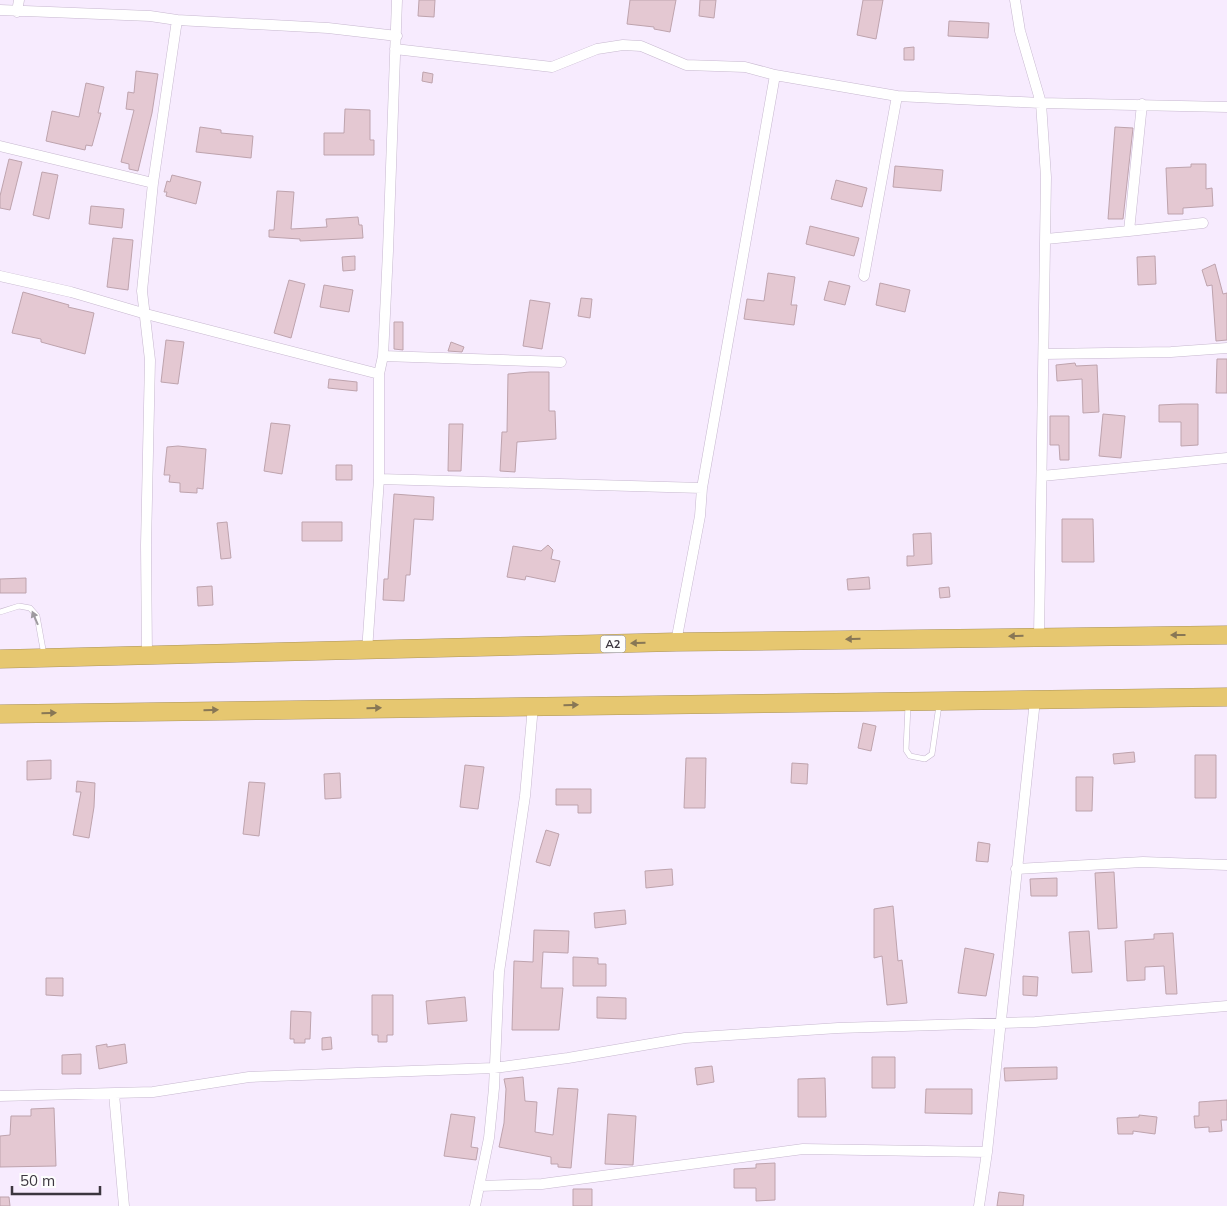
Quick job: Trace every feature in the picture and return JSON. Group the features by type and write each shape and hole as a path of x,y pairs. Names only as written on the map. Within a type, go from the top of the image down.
{"highway":[{"name":"A2","path":"0,659 676,642 1227,635"},
{"path":"0,714 1227,697"}],"street":[{"path":"17,12 18,0"},
{"path":"367,651 379,479 379,374 383,356 397,0"},
{"path":"1015,0 1020,31 1041,103 1046,177 1039,636"},
{"path":"0,10 150,16 176,20 302,26 397,36"},
{"path":"147,656 146,545 150,360 142,291 153,183 176,20"},
{"path":"395,49 552,67 597,49 623,45 641,46 686,65 746,67 775,75 897,96 1041,103 1227,107"},
{"path":"676,642 700,516 702,488 775,75"},
{"path":"864,276 897,96"},
{"path":"1129,231 1142,104"},
{"path":"0,146 153,183"},
{"path":"1046,238 1203,223"},
{"path":"0,276 71,292 146,314 379,374"},
{"path":"1044,354 1171,352 1227,348"},
{"path":"383,356 561,362"},
{"path":"1042,476 1227,458"},
{"path":"379,479 702,488"},
{"path":"979,1206 987,1152 1035,700"},
{"path":"475,1206 489,1138 499,972 525,796 533,706"},
{"path":"1016,869 1143,862 1227,865"},
{"path":"0,1096 153,1092 249,1077 494,1068 568,1058 686,1038 838,1028 1088,1019 1227,1006"},
{"path":"114,1094 124,1206"},
{"path":"479,1186 542,1184 772,1151 803,1149 987,1152"}],"lane":[{"path":"0,612 19,606 30,608 37,616 44,658"},
{"path":"908,702 906,750 910,756 926,759 932,754 940,701"}],"building":[{"path":"419,0 435,0 434,17 418,16"},
{"path":"630,0 676,0 670,32 654,29 654,27 627,24"},
{"path":"700,0 716,0 714,18 699,16"},
{"path":"863,0 883,0 876,39 857,35"},
{"path":"949,21 989,23 988,38 948,36"},
{"path":"914,47 914,60 904,60 904,48"},
{"path":"136,71 158,74 152,113 138,171 129,169 129,164 121,162 134,110 126,109 128,92 134,93"},
{"path":"423,72 433,74 432,83 422,81"},
{"path":"86,83 104,87 98,113 101,113 92,146 86,145 85,150 46,141 52,111 79,117"},
{"path":"345,109 370,110 370,140 374,140 374,155 324,155 324,133 344,133"},
{"path":"200,127 221,130 221,133 253,136 251,158 196,152"},
{"path":"1115,127 1133,128 1123,219 1108,219"},
{"path":"9,159 22,162 10,210 0,208 0,196"},
{"path":"1191,164 1206,164 1206,189 1212,188 1213,206 1183,208 1183,214 1168,214 1166,168 1191,167"},
{"path":"895,166 943,170 941,191 893,187"},
{"path":"42,172 58,175 49,219 33,215"},
{"path":"172,175 201,182 196,204 166,196 167,192 164,192 167,181 170,182"},
{"path":"836,180 867,188 862,207 831,199"},
{"path":"277,191 294,192 291,229 327,227 326,219 358,217 359,225 362,225 363,238 300,241 300,239 269,237 269,230 274,230"},
{"path":"91,206 124,209 122,228 89,224"},
{"path":"810,226 859,238 854,256 806,244"},
{"path":"113,238 133,240 128,290 107,287"},
{"path":"355,256 355,270 343,271 342,257"},
{"path":"1155,256 1156,284 1138,285 1137,257"},
{"path":"1215,264 1223,294 1227,293 1227,340 1216,341 1212,285 1207,286 1202,270"},
{"path":"768,273 795,277 791,305 797,305 794,325 744,319 747,299 764,301"},
{"path":"289,280 305,284 291,338 274,333"},
{"path":"829,281 850,286 845,305 824,300"},
{"path":"880,283 910,290 905,312 876,305"},
{"path":"324,285 353,290 349,312 320,307"},
{"path":"23,292 69,305 68,307 94,313 85,354 41,342 41,339 12,333"},
{"path":"581,298 592,299 590,318 578,316"},
{"path":"530,300 550,303 542,349 523,346"},
{"path":"394,322 403,322 403,350 394,349"},
{"path":"166,340 184,342 178,384 161,382"},
{"path":"451,342 464,347 462,352 448,351"},
{"path":"1217,359 1227,359 1227,393 1216,393"},
{"path":"1075,363 1076,366 1097,365 1099,412 1083,413 1082,379 1057,381 1056,365"},
{"path":"549,372 549,411 555,411 556,439 517,442 515,472 500,471 502,432 507,432 508,374"},
{"path":"329,379 357,382 357,391 328,388"},
{"path":"1198,404 1198,445 1181,446 1181,422 1159,422 1159,405"},
{"path":"1103,414 1125,416 1121,458 1099,456"},
{"path":"1050,416 1069,416 1069,460 1060,460 1059,445 1050,445"},
{"path":"271,423 290,425 282,474 264,471"},
{"path":"449,424 463,424 461,471 448,471"},
{"path":"178,446 206,449 203,489 197,488 197,493 180,492 180,483 169,482 170,475 164,475 167,447"},
{"path":"336,465 352,465 352,480 336,480"},
{"path":"394,494 434,497 433,520 414,519 410,575 406,575 404,601 383,600 384,579 388,579"},
{"path":"1062,519 1093,519 1094,562 1062,562"},
{"path":"227,522 231,558 221,559 217,523"},
{"path":"302,522 342,522 342,541 302,541"},
{"path":"931,533 932,564 907,566 907,556 914,556 913,534"},
{"path":"548,545 553,550 551,559 560,561 555,582 526,576 525,580 507,577 513,546 541,551"},
{"path":"869,577 870,589 848,590 847,579"},
{"path":"26,578 26,593 0,593 0,579"},
{"path":"212,586 213,605 198,606 197,587"},
{"path":"949,587 950,597 940,598 939,588"},
{"path":"863,723 876,726 871,751 858,748"},
{"path":"1134,752 1135,762 1114,764 1113,754"},
{"path":"1195,755 1216,755 1216,798 1195,798"},
{"path":"686,758 706,758 705,808 684,808"},
{"path":"51,760 51,779 27,780 27,761"},
{"path":"792,763 808,764 807,784 791,783"},
{"path":"465,765 484,767 478,809 460,807"},
{"path":"340,773 341,798 325,799 324,774"},
{"path":"1076,777 1093,777 1092,811 1076,811"},
{"path":"77,781 95,783 94,807 89,838 73,835 81,792 76,792"},
{"path":"249,782 265,783 259,836 243,834"},
{"path":"556,789 591,789 591,813 578,813 578,805 556,805"},
{"path":"546,830 559,834 550,866 536,862"},
{"path":"978,842 990,844 988,862 976,861"},
{"path":"672,869 673,885 646,888 645,871"},
{"path":"1114,872 1117,928 1098,929 1095,873"},
{"path":"1057,878 1057,896 1031,896 1030,879"},
{"path":"893,906 898,961 902,960 907,1003 887,1005 882,956 874,958 874,909"},
{"path":"625,910 626,924 595,928 594,913"},
{"path":"534,930 569,931 568,953 543,952 541,988 563,988 559,1030 512,1030 514,961 533,962"},
{"path":"1089,931 1092,972 1072,973 1069,932"},
{"path":"1173,933 1177,994 1166,994 1164,966 1145,967 1145,980 1127,981 1125,941 1154,939 1154,934"},
{"path":"965,948 994,954 986,996 958,993"},
{"path":"573,957 598,958 598,964 606,964 606,986 573,986"},
{"path":"1023,976 1038,977 1037,996 1023,995"},
{"path":"46,978 63,978 63,996 46,995"},
{"path":"372,995 393,995 393,1035 387,1035 387,1042 378,1042 378,1035 372,1035"},
{"path":"465,997 467,1021 428,1024 426,1001"},
{"path":"597,997 626,998 626,1019 597,1018"},
{"path":"291,1011 311,1012 310,1039 305,1039 305,1043 294,1043 294,1039 290,1039"},
{"path":"331,1037 332,1049 322,1050 322,1038"},
{"path":"107,1044 107,1047 125,1044 127,1063 99,1069 96,1046"},
{"path":"81,1054 81,1074 62,1074 62,1055"},
{"path":"872,1057 895,1057 895,1088 872,1088"},
{"path":"712,1066 714,1082 697,1085 695,1068"},
{"path":"1057,1067 1057,1079 1005,1081 1004,1068"},
{"path":"523,1077 525,1101 537,1102 535,1132 553,1135 558,1088 578,1089 571,1168 558,1167 558,1164 551,1164 551,1157 499,1147 504,1123 506,1089 504,1079"},
{"path":"825,1078 826,1117 798,1117 798,1079"},
{"path":"926,1089 972,1089 972,1114 925,1113"},
{"path":"1227,1100 1227,1120 1221,1120 1222,1131 1209,1132 1209,1127 1195,1128 1194,1116 1199,1116 1199,1102"},
{"path":"54,1108 56,1166 0,1167 0,1136 10,1135 11,1116 31,1116 31,1109"},
{"path":"451,1114 475,1117 471,1147 478,1148 476,1160 444,1156"},
{"path":"608,1114 636,1116 633,1165 605,1164"},
{"path":"1139,1115 1157,1117 1155,1134 1133,1131 1133,1134 1118,1134 1117,1118 1139,1117"},
{"path":"775,1163 775,1200 756,1201 756,1188 734,1188 734,1169 756,1168 756,1164"},
{"path":"573,1189 592,1189 592,1206 573,1206"},
{"path":"999,1192 1024,1195 1023,1206 997,1206"},
{"path":"0,1197 9,1197 10,1206 0,1206"}]}
